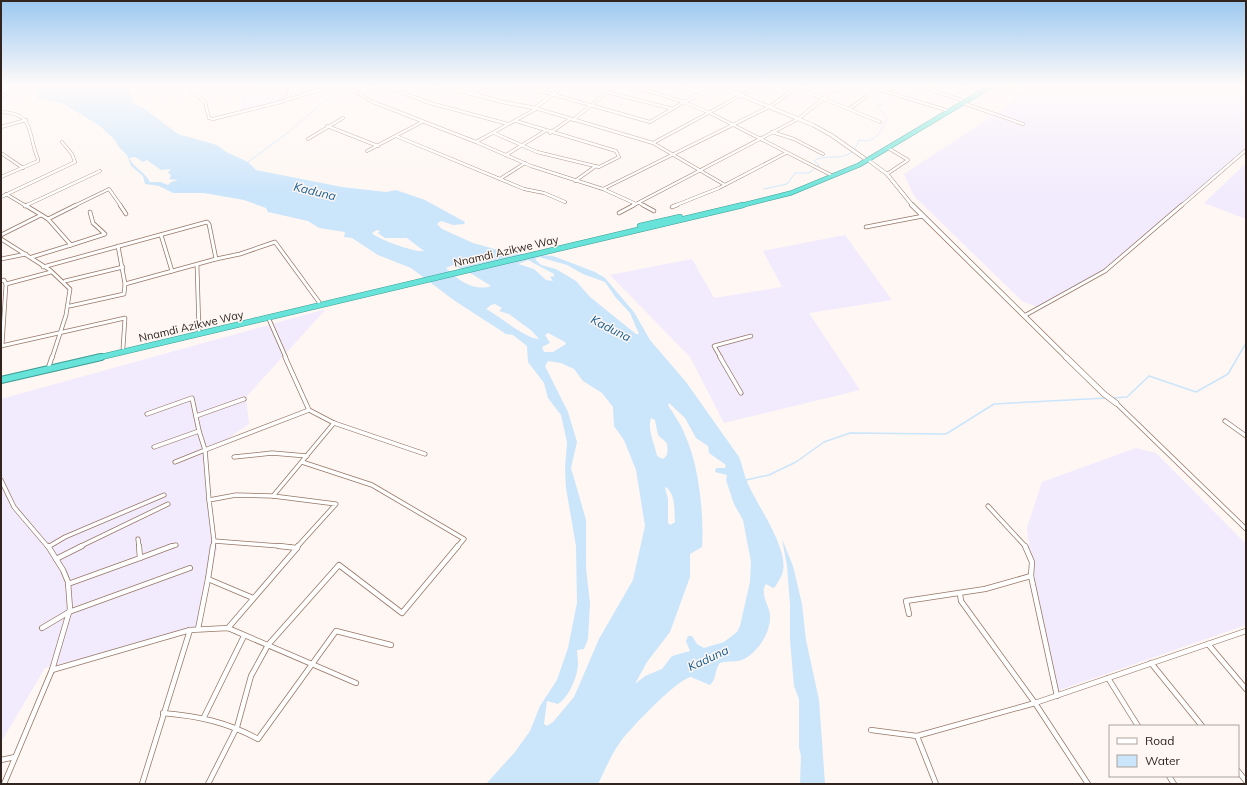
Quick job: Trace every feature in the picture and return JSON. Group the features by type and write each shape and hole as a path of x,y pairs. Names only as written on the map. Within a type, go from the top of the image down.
{"highway":[{"name":"Nnamdi Azikwe Way","path":"1,379 123,348 544,250 782,192 830,175 866,159 927,122"},
{"name":"Nnamdi Azikwe Way","path":"544,250 665,225 791,193 834,176 888,148 930,122"},
{"name":"Nnamdi Azikwe Way","path":"1,379 268,317 403,283"}],"street":[{"path":"1,126 19,122"},
{"path":"1,176 38,161 27,122"},
{"path":"308,139 336,122"},
{"path":"367,151 422,122 476,142 525,163 575,181 603,189 654,211"},
{"path":"499,122 508,124"},
{"path":"476,142 514,122"},
{"path":"518,122 550,133 618,152 619,157 596,166 575,181"},
{"path":"550,133 568,122"},
{"path":"577,122 653,143 700,169 725,185"},
{"path":"653,143 694,122"},
{"path":"727,122 830,175"},
{"path":"603,189 741,122"},
{"path":"619,213 791,122"},
{"path":"805,122 837,139 850,151 866,159 887,174 923,216 1024,316 1246,529"},
{"path":"1017,122 1023,124"},
{"path":"327,126 378,146"},
{"path":"506,155 545,131"},
{"path":"772,132 794,139 823,154"},
{"path":"494,133 521,146 544,154 596,166"},
{"path":"396,136 524,189 544,193 566,202"},
{"path":"1,197 75,162 72,154 62,142"},
{"path":"887,174 908,160 888,148"},
{"path":"1024,316 1105,271 1246,150"},
{"path":"1,153 23,168"},
{"path":"672,207 725,185 786,153"},
{"path":"500,179 525,163"},
{"path":"25,206 100,171"},
{"path":"48,219 109,189 126,214"},
{"path":"6,194 48,219 71,245"},
{"path":"32,257 105,234 93,222 90,212"},
{"path":"1,235 41,215"},
{"path":"866,227 923,216"},
{"path":"44,267 207,222 209,224 216,259"},
{"path":"161,235 172,271"},
{"path":"1,238 32,257 65,281 71,290 70,306 59,333 49,366"},
{"path":"125,284 216,259 240,254 275,242 318,302"},
{"path":"70,306 124,294 125,284 123,268 118,246"},
{"path":"1,259 26,254"},
{"path":"197,265 199,331"},
{"path":"65,281 123,268"},
{"path":"6,284 51,272"},
{"path":"1,281 4,280 6,284 2,346 126,318 123,348"},
{"path":"268,317 309,410 334,423 425,454"},
{"path":"741,393 714,346 751,336"},
{"path":"147,414 192,398 205,450 214,541 198,629"},
{"path":"196,416 244,399"},
{"path":"175,462 309,410"},
{"path":"1225,421 1246,436"},
{"path":"272,496 334,423"},
{"path":"154,447 200,431"},
{"path":"234,457 272,453 307,456"},
{"path":"208,784 237,727 251,676 268,645 339,565 402,613 464,539 372,485 302,462"},
{"path":"1,480 14,507 48,547 63,570 68,584 69,612 52,670 4,784"},
{"path":"48,547 65,537 164,495"},
{"path":"209,500 236,495 272,496 336,504 228,628"},
{"path":"56,559 168,504"},
{"path":"988,506 1026,548 1032,562 1031,576 1057,696"},
{"path":"138,539 140,558"},
{"path":"214,541 297,548"},
{"path":"68,584 176,546"},
{"path":"42,628 69,612 190,568"},
{"path":"909,614 906,601 960,594 1020,581 1031,576"},
{"path":"208,579 253,598"},
{"path":"960,594 961,601 1035,703 1088,784"},
{"path":"52,670 190,630 228,628 356,683"},
{"path":"142,784 190,630"},
{"path":"871,730 917,736 1057,696 1246,631"},
{"path":"163,713 204,717 237,727 258,739 336,632 391,645"},
{"path":"204,717 244,636"},
{"path":"1208,644 1246,689"},
{"path":"1151,663 1201,725"},
{"path":"1108,678 1137,725"},
{"path":"917,736 936,784"},
{"path":"1,760 15,756"},
{"path":"1239,772 1246,781"}],"shaded area":[{"path":"984,122 1246,122 1246,150 1105,270 1042,309 1022,301 914,196 904,174"},
{"path":"1245,164 1246,219 1204,203"},
{"path":"845,235 892,300 809,313 860,390 724,423 690,357 610,275 692,259 714,298 782,287 763,251"},
{"path":"326,309 246,397 249,424 208,452 213,533 217,548 199,624 195,630 45,668 1,742 1,399"},
{"path":"1136,448 1156,453 1246,544 1246,625 1054,692 1038,623 1027,528 1042,482"}],"water":[{"name":"Kaduna","path":"93,122 162,122 178,134 217,145 226,152 248,162 256,170 342,187 386,192 396,190 425,200 465,222 464,224 453,225 441,221 437,224 442,229 473,243 509,253 553,256 595,272 605,278 634,312 650,340 686,382 739,457 747,483 777,539 781,551 783,571 775,587 773,588 766,584 764,588 764,596 770,612 770,622 766,635 759,647 744,659 720,663 714,680 710,685 691,677 675,686 644,715 621,741 598,784 486,784 515,752 530,731 540,706 557,680 568,648 577,603 576,546 566,488 565,468 567,442 561,415 548,398 544,383 528,362 527,346 513,335 506,334 455,301 411,268 378,255 352,238 344,237 345,232 319,228 308,221 268,212 266,208 244,200 204,193 173,193 159,186 145,184 143,176 131,166 127,155 118,146 115,140 100,126","holes":["135,157 143,162 147,160 161,170 171,169 168,172 171,176 169,179 178,180 171,182 168,185 161,182 150,182 129,158","377,230 380,231 378,233 385,238 407,238 424,251 405,248 375,236 372,233","539,257 567,265 583,274 605,282 616,298 630,313 639,334 636,334 590,297 576,281 556,269 541,265 535,259","528,260 554,274 554,276 550,277 553,281 546,280 534,269 518,264","453,265 472,274 491,286 479,287 467,284 455,277 446,268","495,304 502,308 499,311 509,314 532,331 539,339 527,335 486,309","548,333 566,344 553,352 544,352 542,347 550,343 545,335","548,361 561,363 574,369 583,381 602,393 613,407 614,426 624,440 636,470 645,526 633,580 599,639 574,697 553,722 547,726 544,724 547,701 558,704 566,696 575,680 578,668 577,650 584,649 588,639 590,603 586,568 586,520 571,468 577,442 568,412 545,366","669,403 685,418 696,438 708,446 709,453 726,465 725,468 716,468 715,472 727,475 726,480 734,504 743,520 751,562 750,582 740,626 737,632 724,642 704,648 697,644 692,636 688,636 686,641 690,651 672,656 662,669 645,676 635,684 647,662 670,632 690,577 690,554 702,547 700,490 694,461 682,427 668,405","651,418 655,420 658,435 665,441 668,447 667,455 663,459 657,456 650,428","666,487 669,490 674,503 675,522 670,525 668,523 668,499"]},
{"path":"782,539 793,566 802,604 806,640 819,700 825,784 800,784 801,756 799,747 799,699 794,686 790,640 790,605 787,566"}],"waterway":[{"path":"248,162 300,122"},
{"path":"764,189 787,184 795,173 809,173 819,165 814,161 819,158 838,157 850,153 855,148 859,140 870,140 877,136 886,122"},
{"path":"1113,398 1127,397 1149,376 1196,392 1228,374 1246,343"},
{"path":"746,480 769,475 796,462 824,442 850,433 946,434 994,404 1107,398"}]}
